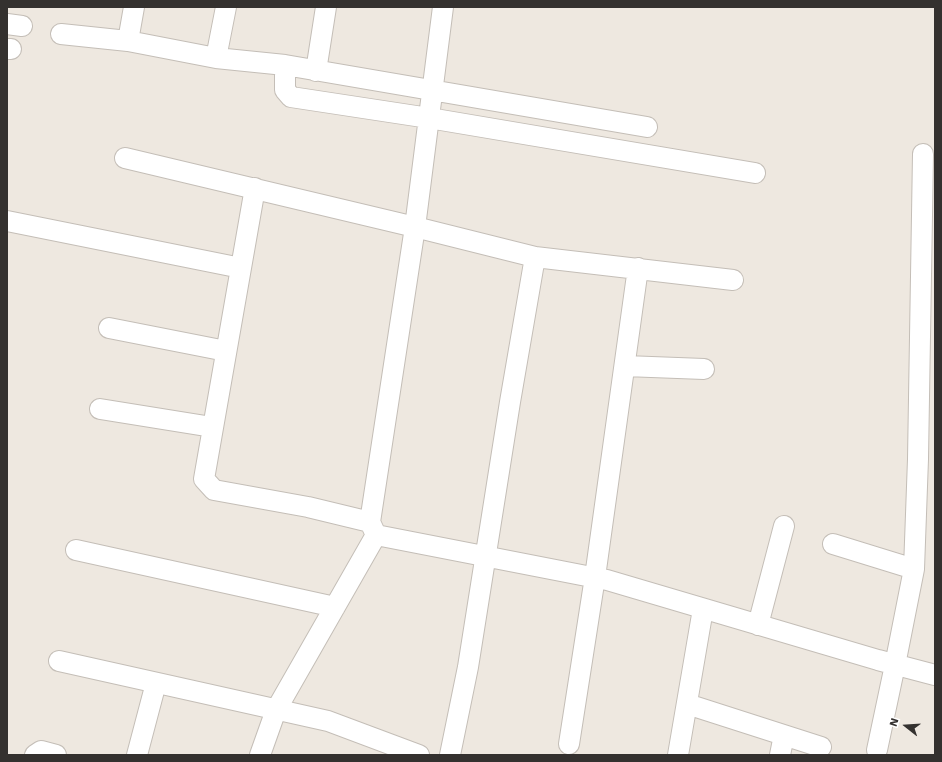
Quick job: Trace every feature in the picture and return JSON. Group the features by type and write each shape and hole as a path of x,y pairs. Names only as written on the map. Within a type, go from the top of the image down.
{"street":[{"path":"128,41 134,7"},
{"path":"216,58 226,7"},
{"path":"316,71 326,7"},
{"path":"260,755 276,710 336,607 373,529 444,7"},
{"path":"61,34 128,41 216,58 285,65 647,127"},
{"path":"285,65 286,90 291,97 429,118 755,173"},
{"path":"125,158 256,188 339,210 415,226 535,257 733,280"},
{"path":"877,750 914,569 927,460 929,197 927,166"},
{"path":"256,188 212,427 204,479 214,490 308,507 373,529 485,556 607,580 895,665 935,675"},
{"path":"7,221 241,268"},
{"path":"450,755 468,667 535,257"},
{"path":"569,744 595,577 638,268"},
{"path":"109,328 226,351"},
{"path":"625,366 704,370"},
{"path":"100,409 212,427"},
{"path":"758,625 784,526"},
{"path":"833,544 914,569"},
{"path":"76,550 336,607"},
{"path":"678,755 703,608"},
{"path":"59,661 328,721 419,755"},
{"path":"138,755 156,683"},
{"path":"687,704 821,747"},
{"path":"780,755 784,735"},
{"path":"35,755 42,751 56,755"}]}
